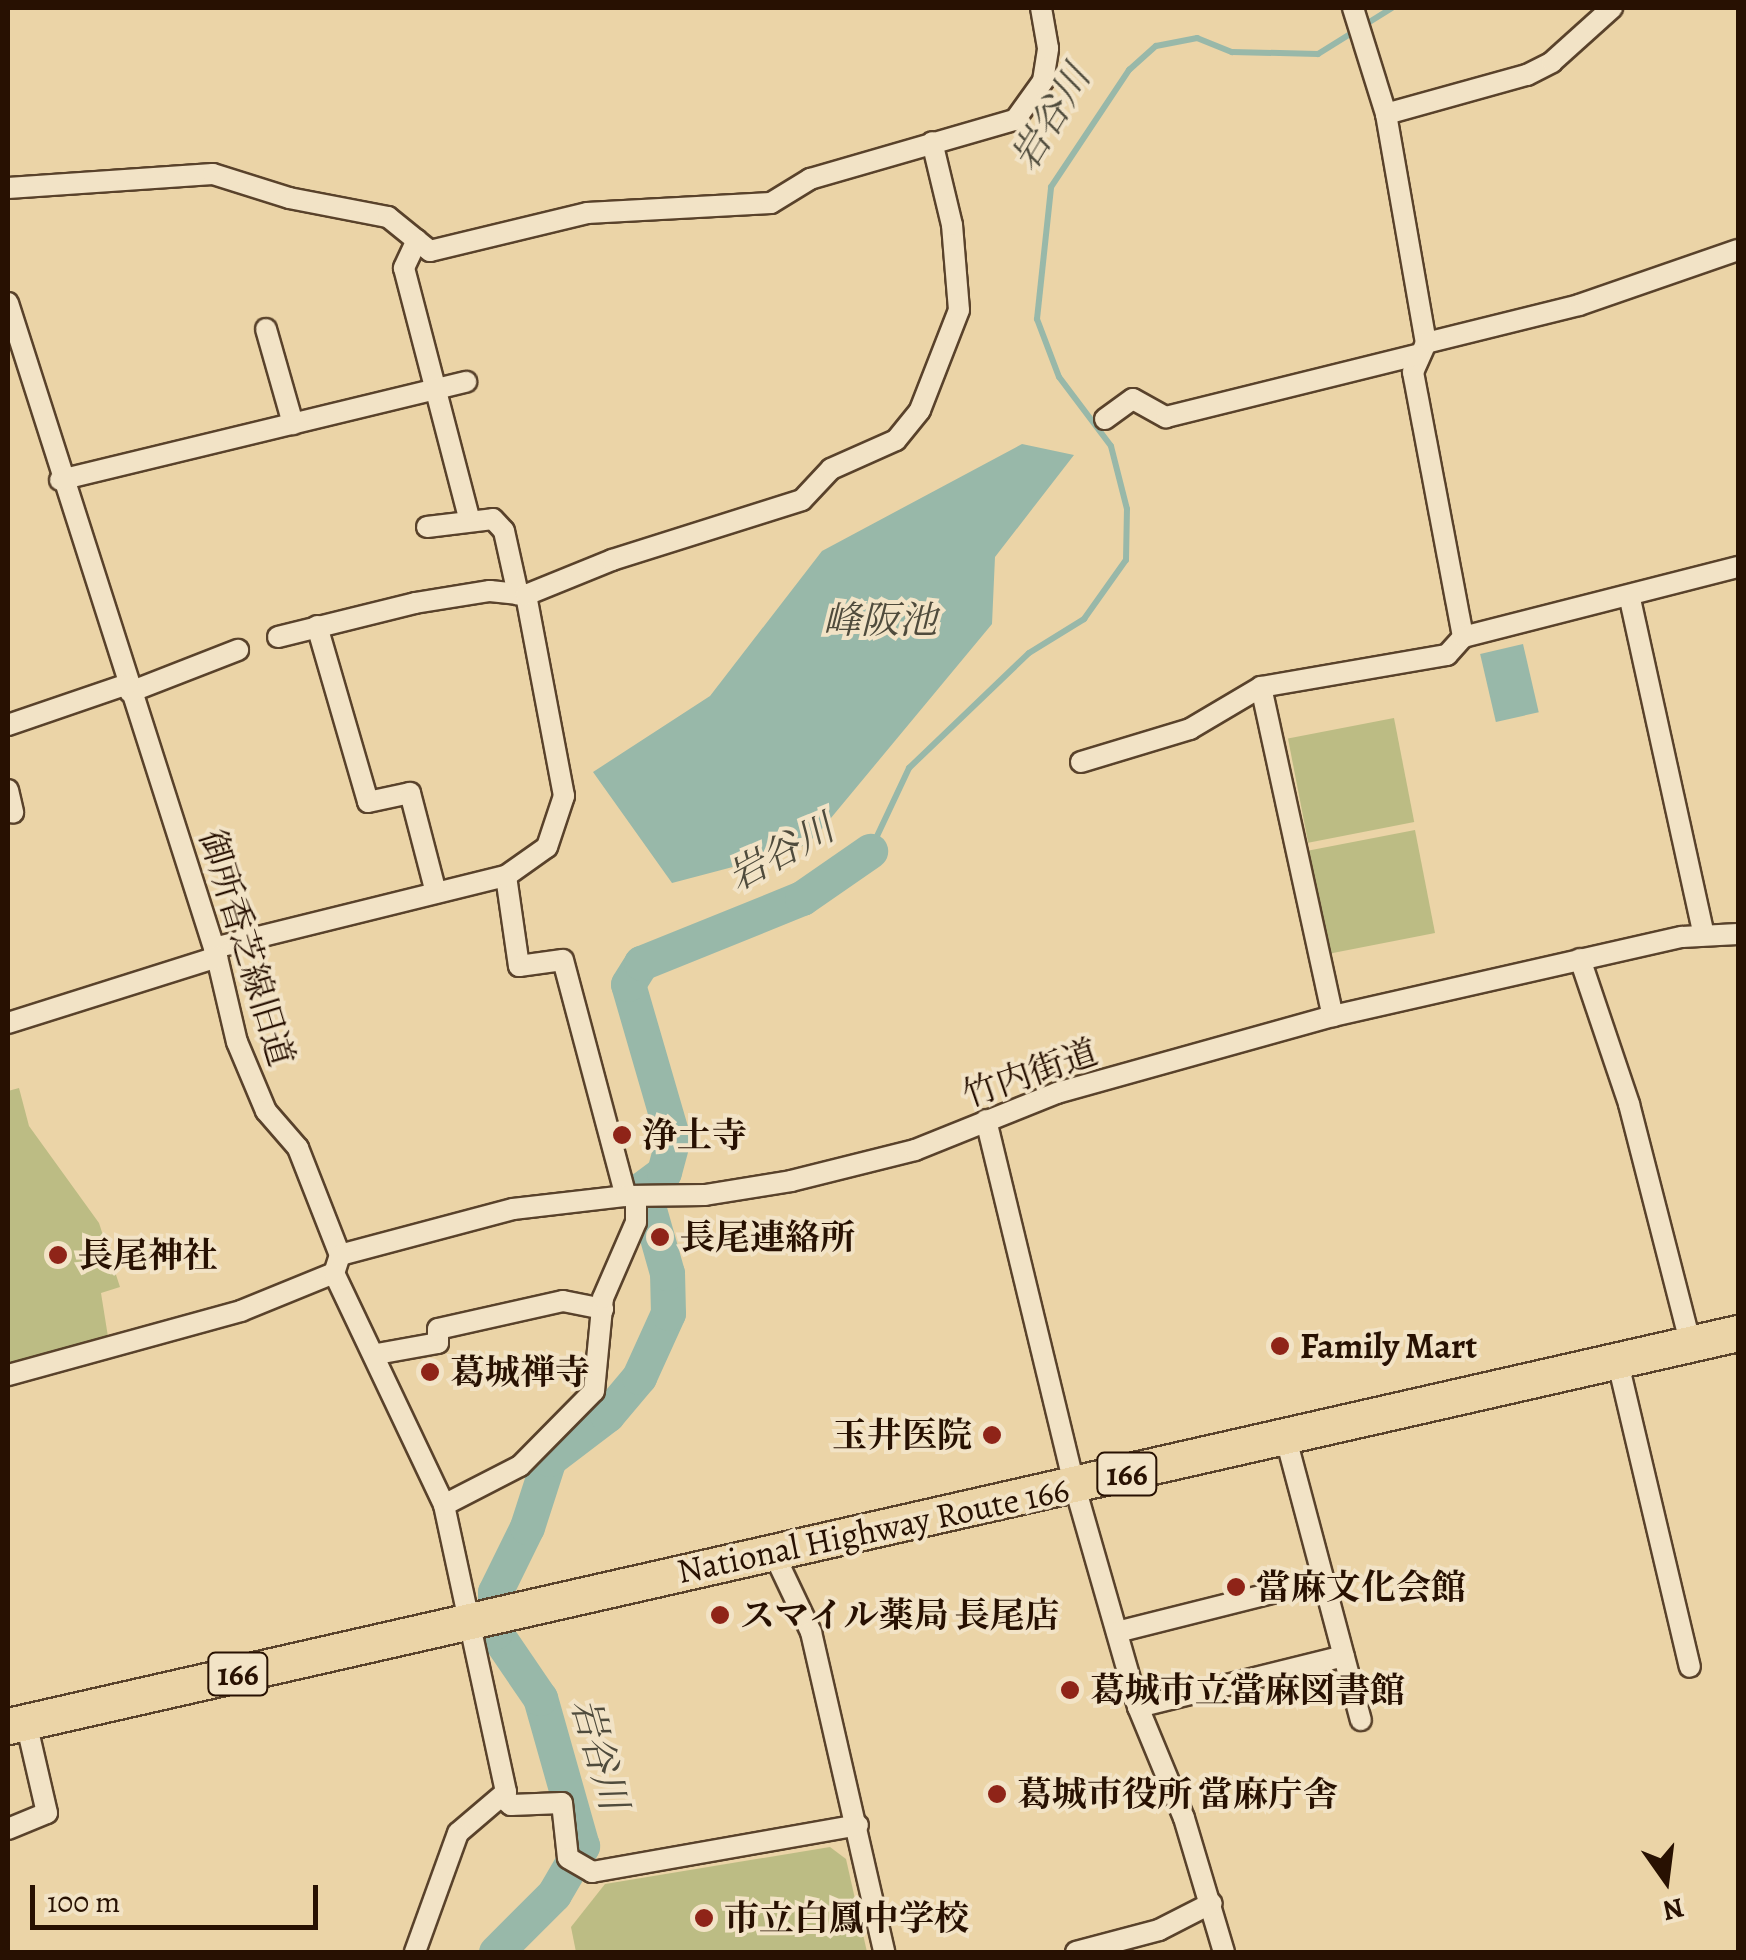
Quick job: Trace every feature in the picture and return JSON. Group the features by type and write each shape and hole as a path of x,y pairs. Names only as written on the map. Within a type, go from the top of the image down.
{"highway":[{"name":"National Highway Route 166","path":"17,1724 514,1608 1075,1487 1286,1434 1618,1363 1738,1332"}],"street":[{"path":"8,188 213,174 388,217 430,251 588,213 771,202 810,179 1015,120 1033,103 1048,48 1041,8"},
{"path":"1353,8 1386,114 1421,349 1414,372 1463,637"},
{"path":"1386,114 1526,75 1552,62 1612,8"},
{"path":"278,637 415,603 490,591 522,595 612,560 802,500 831,470 896,440 920,410 959,310 952,225 932,142"},
{"path":"417,240 404,268 470,517"},
{"path":"1105,419 1133,399 1166,417 1421,349 1578,305 1738,250"},
{"name":"御所香芝線旧道","path":"8,303 60,480 216,953 238,1042 266,1111 298,1148 337,1264 444,1506 502,1796"},
{"path":"266,329 293,424"},
{"path":"60,480 466,382"},
{"path":"8,1022 216,953 506,876 547,847 564,796 522,595 504,531 492,519 470,517 427,527"},
{"path":"1081,762 1190,729 1261,687 1447,655 1463,637 1630,598 1738,566"},
{"path":"1630,598 1704,935"},
{"path":"317,626 368,802 410,793 436,893"},
{"path":"8,725 238,650"},
{"path":"1261,687 1333,1016"},
{"path":"8,790 13,812"},
{"path":"444,1506 520,1466 594,1391 603,1309 636,1222 638,1195 563,960 519,966 506,876"},
{"name":"竹内街道","path":"337,1264 513,1209 638,1195 705,1195 790,1181 915,1150 1057,1093 1333,1016 1580,960 1704,935 1738,934"},
{"path":"1580,960 1629,1104 1691,1346"},
{"path":"986,1120 1075,1487 1138,1707 1212,1903 1224,1952"},
{"path":"8,1376 241,1312 337,1264"},
{"path":"377,1354 438,1344 438,1329 563,1301 603,1309"},
{"path":"1618,1363 1690,1667"},
{"path":"1286,1434 1361,1720"},
{"path":"773,1552 811,1632 884,1952"},
{"path":"1118,1632 1324,1580"},
{"path":"1138,1707 1344,1656"},
{"path":"8,1829 47,1813 17,1724"},
{"path":"415,1952 458,1833 502,1796 511,1805 562,1803 568,1858 592,1872 858,1826"},
{"path":"1076,1952 1159,1930 1212,1903"}],"green space":[{"path":"1394,718 1414,822 1308,843 1288,739"},
{"path":"1415,830 1435,933 1329,954 1309,851"},
{"name":"長尾神社","path":"19,1088 29,1126 99,1223 120,1287 101,1293 109,1343 8,1365 8,1091"},
{"name":"市立白鳳中学校","path":"830,1847 846,1859 867,1952 576,1952 571,1927 605,1884"}],"water":[{"name":"峰阪池","path":"1022,444 1074,455 995,557 992,624 816,836 797,850 672,883 593,772 710,696 822,551"},
{"path":"1523,644 1539,712 1496,722 1480,654"}],"waterway":[{"name":"岩谷川","path":"870,851 909,768 1029,653 1084,619 1126,560 1127,509 1111,446 1059,377 1037,319 1051,187 1129,70 1156,46 1197,38 1232,52 1318,54 1392,8"},
{"name":"岩谷川","path":"496,1952 554,1894 582,1846 540,1698 495,1632 495,1592 527,1527 549,1459 607,1415 639,1377 668,1313 667,1273 643,1188 664,1172 673,1139 628,984 641,963 802,898 870,851"}],"place":[{"name":"浄土寺","path":"622,1135"},
{"name":"長尾連絡所","path":"660,1237"},
{"name":"長尾神社","path":"58,1255"},
{"name":"Family Mart","path":"1280,1346"},
{"name":"葛城禅寺","path":"430,1372"},
{"name":"玉井医院","path":"992,1435"},
{"name":"當麻文化会館","path":"1236,1587"},
{"name":"スマイル薬局 長尾店","path":"720,1615"},
{"name":"葛城市立當麻図書館","path":"1070,1690"},
{"name":"葛城市役所 當麻庁舎","path":"997,1794"},
{"name":"市立白鳳中学校","path":"704,1918"}]}
